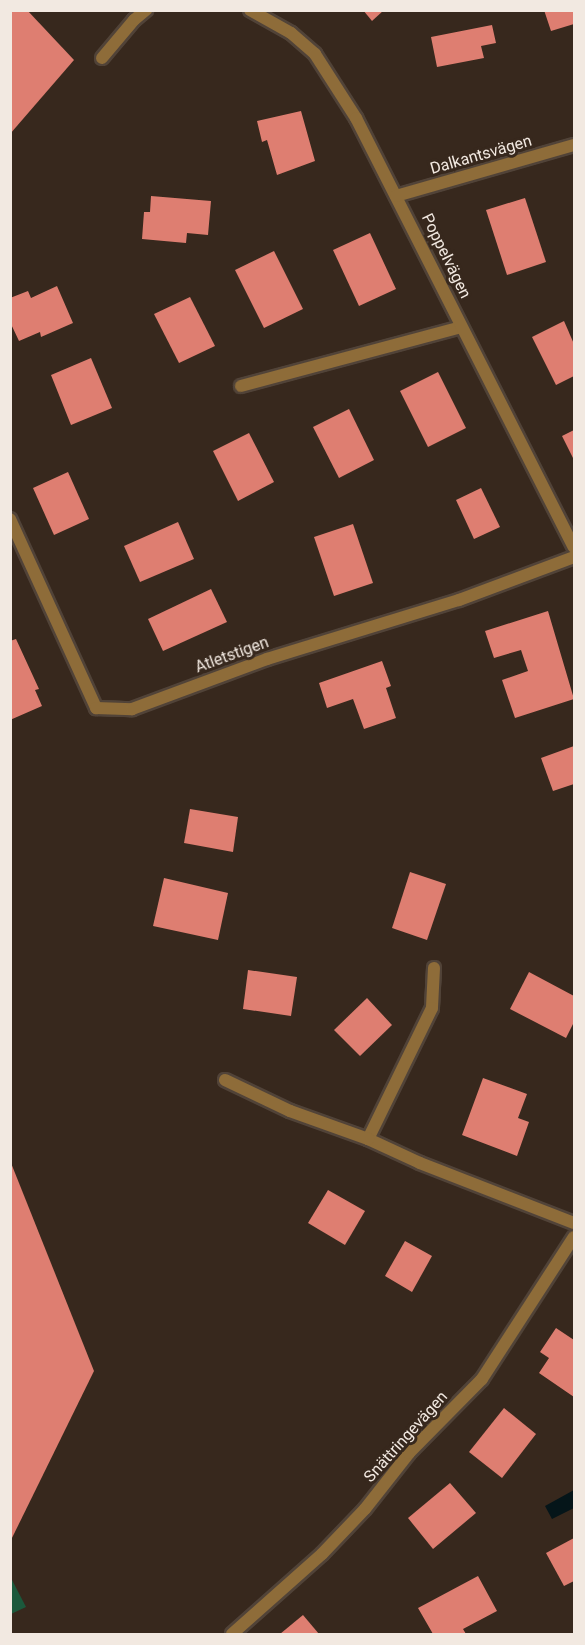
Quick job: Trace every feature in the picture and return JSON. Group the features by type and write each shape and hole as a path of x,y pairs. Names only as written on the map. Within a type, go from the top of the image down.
{"street":[{"path":"102,58 134,20 146,10"},
{"name":"Poppelvägen","path":"250,10 291,33 315,54 356,117 574,547"},
{"name":"Dalkantsvägen","path":"396,196 574,145"},
{"path":"241,386 461,327"},
{"name":"Atletstigen","path":"10,519 96,708 132,709 267,659 459,600 574,557"},
{"path":"368,1139 432,1008 434,968"},
{"path":"225,1080 290,1111 368,1139 574,1223"},
{"name":"Snättringevägen","path":"232,1635 344,1532 409,1453 482,1379 574,1237"}],"green space":[{"path":"11,1578 26,1607 10,1614"}],"shaded area":[{"path":"574,1490 574,1508 552,1519 545,1506"}],"building":[{"path":"10,10 27,10 74,60 10,134"},
{"path":"363,10 384,10 372,21"},
{"path":"544,10 574,10 574,24 551,31"},
{"path":"492,25 496,43 481,46 484,58 437,67 431,37"},
{"path":"301,111 315,161 277,175 267,140 262,142 257,121"},
{"path":"151,196 211,201 208,235 187,233 186,243 142,239 144,212 150,212"},
{"path":"525,198 546,262 507,275 486,210"},
{"path":"370,233 396,289 359,306 333,250"},
{"path":"274,251 303,309 264,328 235,270"},
{"path":"57,286 73,323 41,337 40,332 19,341 10,322 10,298 28,291 31,298"},
{"path":"190,297 215,346 179,363 154,314"},
{"path":"564,321 574,344 574,376 556,385 532,337"},
{"path":"91,358 112,408 71,425 51,375"},
{"path":"438,372 466,428 428,447 400,391"},
{"path":"349,409 374,460 339,478 313,427"},
{"path":"574,430 574,460 562,436"},
{"path":"249,433 274,482 238,501 213,451"},
{"path":"68,472 89,519 54,535 33,488"},
{"path":"481,488 500,527 474,539 456,500"},
{"path":"178,522 194,559 140,582 124,546"},
{"path":"353,524 373,583 334,596 314,537"},
{"path":"211,589 227,622 163,651 148,619"},
{"path":"548,611 574,699 515,718 502,680 528,671 521,650 494,658 485,631"},
{"path":"16,639 39,689 35,690 42,706 10,720 10,641"},
{"path":"382,661 391,686 386,688 396,718 364,729 353,699 327,708 319,683"},
{"path":"574,746 574,784 553,791 541,758"},
{"path":"190,809 238,817 233,852 184,843"},
{"path":"410,872 446,884 427,940 392,928"},
{"path":"164,878 228,893 218,940 153,926"},
{"path":"248,970 297,977 291,1016 243,1009"},
{"path":"529,972 574,996 574,1022 566,1038 510,1009"},
{"path":"367,998 392,1025 360,1056 334,1030"},
{"path":"483,1078 527,1094 518,1118 529,1122 517,1156 462,1135"},
{"path":"10,1163 94,1371 10,1542"},
{"path":"328,1190 365,1211 345,1245 308,1223"},
{"path":"405,1241 432,1256 412,1292 385,1276"},
{"path":"556,1328 574,1340 574,1397 539,1373 549,1358 540,1352"},
{"path":"504,1408 536,1434 502,1478 469,1452"},
{"path":"450,1483 476,1513 433,1549 408,1518"},
{"path":"574,1538 574,1581 564,1586 546,1553"},
{"path":"478,1576 497,1611 463,1629 466,1634 433,1634 418,1608"},
{"path":"303,1615 319,1634 280,1634"}]}
